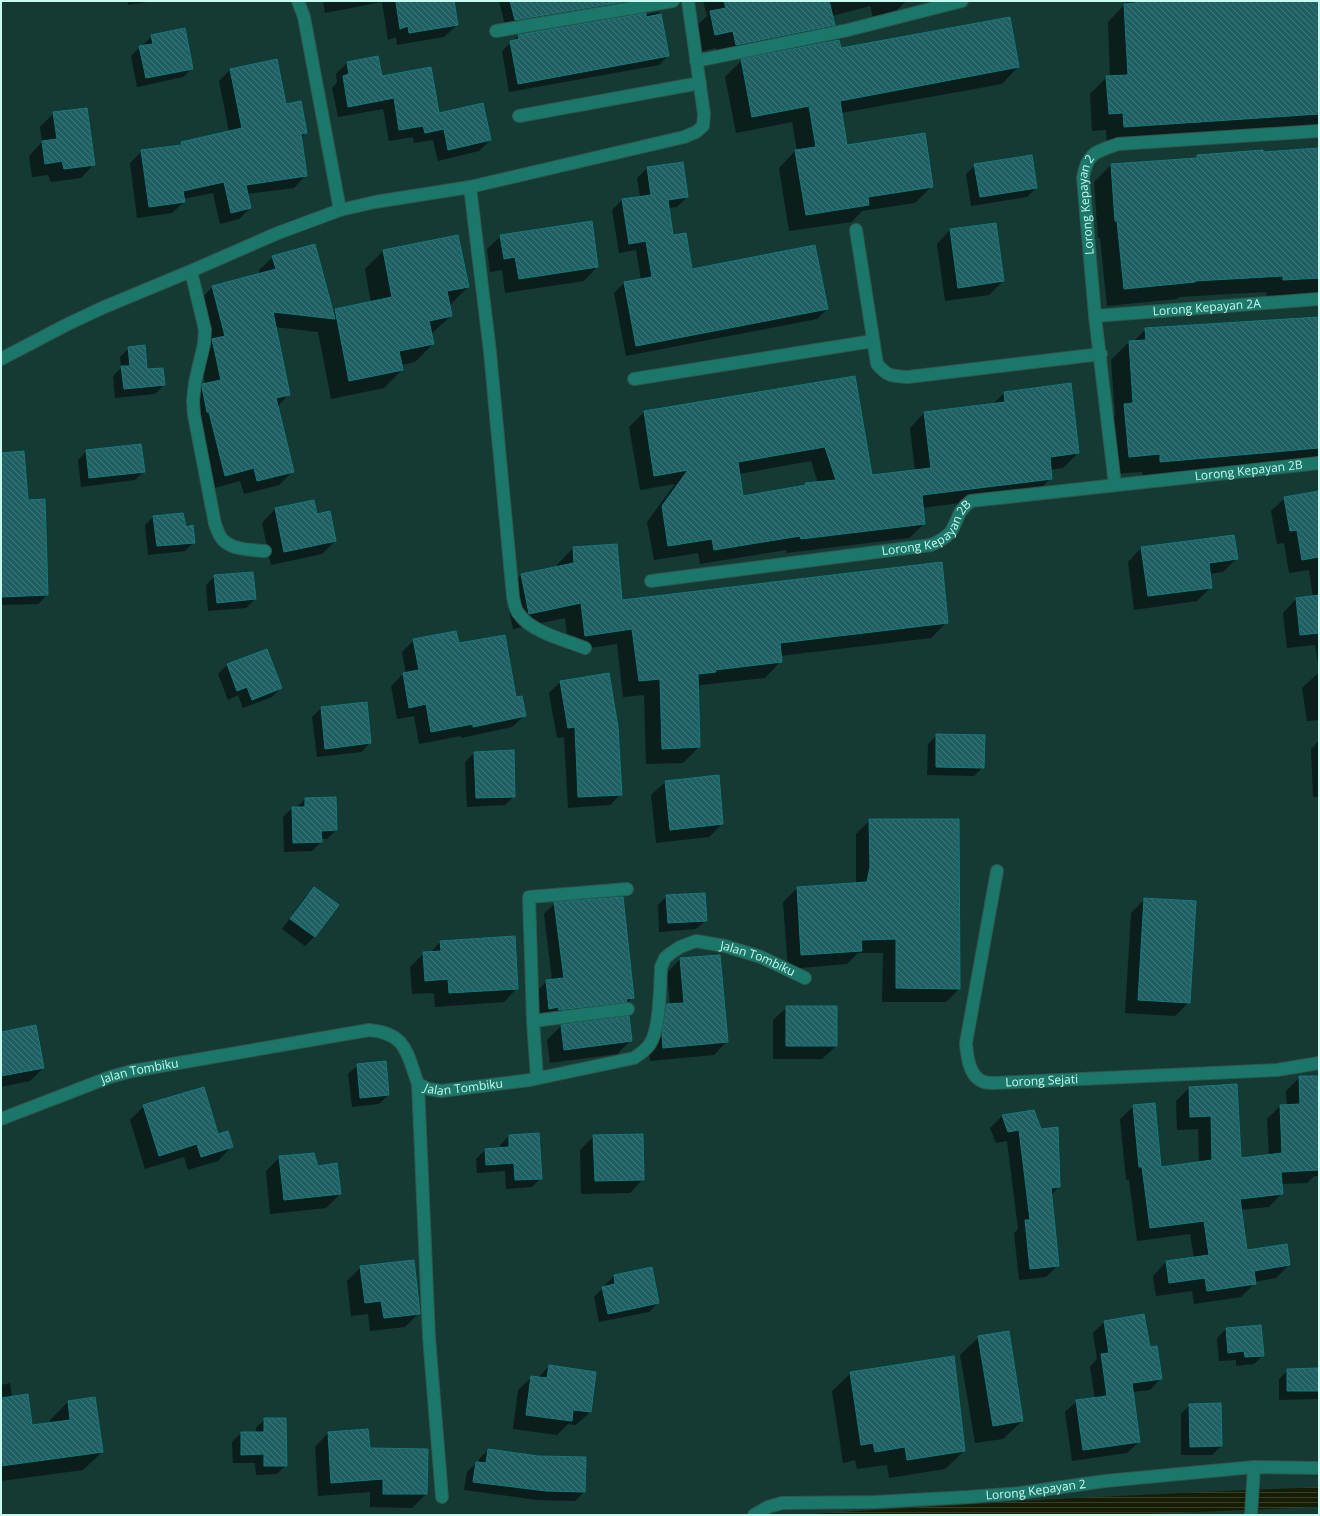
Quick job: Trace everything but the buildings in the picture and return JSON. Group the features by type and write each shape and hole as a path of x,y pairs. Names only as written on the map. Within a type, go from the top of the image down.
{"street":[{"path":"298,1 304,17 340,210"},
{"path":"496,31 673,1"},
{"path":"1,359 88,314 191,272 278,233 340,210 375,202 470,187 684,137 696,132 703,126 704,114 688,1"},
{"path":"696,61 848,30 962,1"},
{"path":"519,116 700,83"},
{"name":"Lorong Kepayan 2","path":"1116,485 1101,354 1095,316 1082,178 1085,165 1093,155 1118,144 1319,131"},
{"path":"470,187 490,352 513,597 517,613 526,623 585,648"},
{"path":"856,230 877,364 884,372 893,376 908,377 1101,354"},
{"path":"191,272 205,330 204,344 195,382 193,401 194,415 215,524 218,534 224,541 246,549 265,552"},
{"name":"Lorong Kepayan 2A","path":"1095,316 1319,299"},
{"path":"634,379 873,340"},
{"name":"Lorong Kepayan 2B","path":"651,581 931,545 949,534 962,508 971,501 1319,463"},
{"name":"Lorong Sejati","path":"997,871 966,1043 968,1060 974,1074 983,1082 994,1083 1278,1070 1319,1063"},
{"path":"537,1078 533,1021 529,897 627,889"},
{"name":"Jalan Tombiku","path":"1,1119 110,1077 132,1071 369,1030 382,1031 398,1040 405,1048 418,1084 429,1089 441,1091 537,1078 629,1059 642,1053 650,1044 656,1032 661,967 665,958 680,947 696,940 725,946 755,955 805,978"},
{"path":"533,1021 628,1008"},
{"path":"418,1084 429,1337 442,1498"},
{"path":"1251,1515 1254,1467"},
{"name":"Lorong Kepayan 2","path":"754,1515 768,1507 782,1503 875,1502 1012,1494 1105,1481 1254,1467 1319,1468"}],"shaded area":[{"path":"1319,1487 1319,1507 1121,1515 793,1515 1074,1498"}]}
